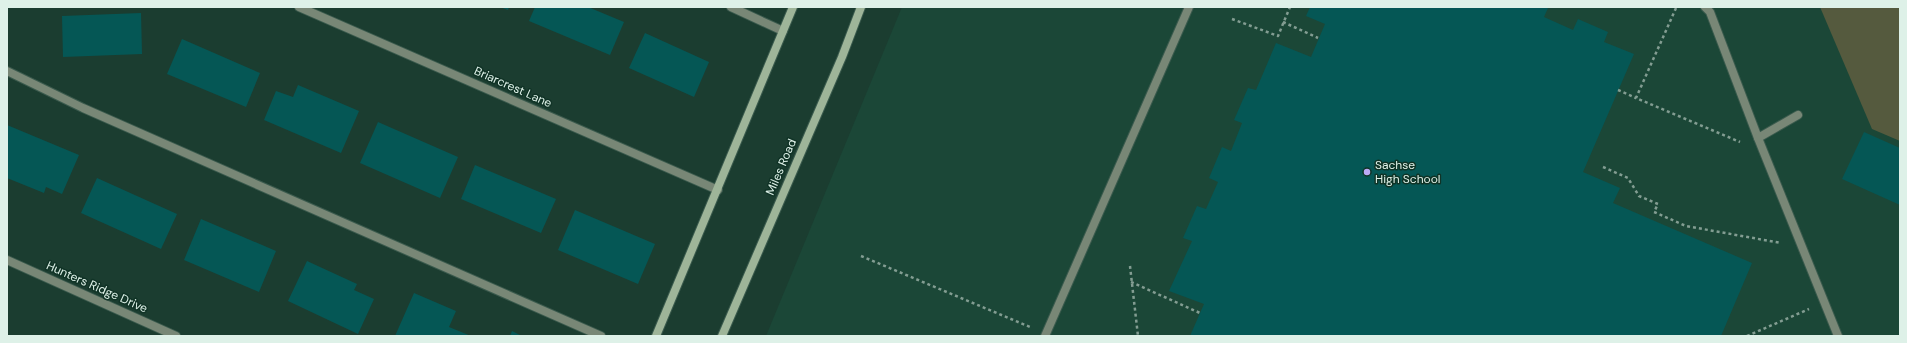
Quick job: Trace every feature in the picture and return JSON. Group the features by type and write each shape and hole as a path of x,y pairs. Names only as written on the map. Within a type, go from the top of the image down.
{"main road":[{"path":"656,336 793,7"},
{"name":"Miles Road","path":"722,336 842,57 861,7"}],"street":[{"name":"Briarcrest Lane","path":"299,7 718,190"},
{"path":"731,7 783,31"},
{"path":"1046,335 1189,7"},
{"path":"1705,7 1710,12 1758,138 1838,336"},
{"path":"7,71 83,108 601,336"},
{"path":"1758,138 1798,115"},
{"name":"Hunters Ridge Drive","path":"7,260 176,336"}],"path":[{"path":"1232,19 1278,36 1290,7"},
{"path":"1636,98 1676,8"},
{"path":"1283,22 1318,38"},
{"path":"1618,90 1747,145"},
{"path":"1603,168 1628,178 1639,196 1658,204 1654,212 1686,226 1785,244"},
{"path":"860,256 1046,335"},
{"path":"1130,266 1138,336"},
{"path":"1132,282 1200,313"},
{"path":"1747,336 1810,308"}],"shaded area":[{"name":"Sachse High School","path":"902,7 1900,7 1900,336 766,336"},
{"path":"1820,7 1900,7 1900,141 1872,129"}],"building":[{"path":"500,7 509,7 508,10"},
{"path":"535,7 588,7 624,22 610,55 529,21"},
{"name":"Sachse High School","path":"1310,7 1547,7 1548,8 1544,17 1573,30 1578,19 1608,32 1604,42 1634,54 1583,172 1620,188 1613,203 1752,263 1721,336 1190,336 1204,304 1169,291 1192,241 1183,238 1197,206 1206,209 1218,182 1209,178 1222,147 1231,151 1242,123 1234,120 1248,88 1256,90 1276,43 1311,57 1325,24 1306,16"},
{"path":"141,13 142,54 63,57 62,16"},
{"path":"645,33 709,62 694,97 629,68"},
{"path":"182,39 260,73 246,107 167,74"},
{"path":"298,85 359,111 341,153 264,120 276,91 293,97"},
{"path":"378,122 458,157 440,198 360,163"},
{"path":"7,125 79,155 62,194 46,187 44,193 7,178"},
{"path":"1864,132 1900,148 1900,205 1842,179"},
{"path":"475,165 556,199 541,233 461,199"},
{"path":"97,178 177,214 161,249 81,213"},
{"path":"575,210 655,244 638,284 558,250"},
{"path":"201,219 276,251 259,292 184,260"},
{"path":"307,261 357,284 354,290 374,299 358,334 288,301"},
{"path":"414,293 456,311 449,327 471,336 395,336"},
{"path":"512,331 522,336 510,336"}],"place":[{"name":"Sachse High School","path":"1367,172"}]}
